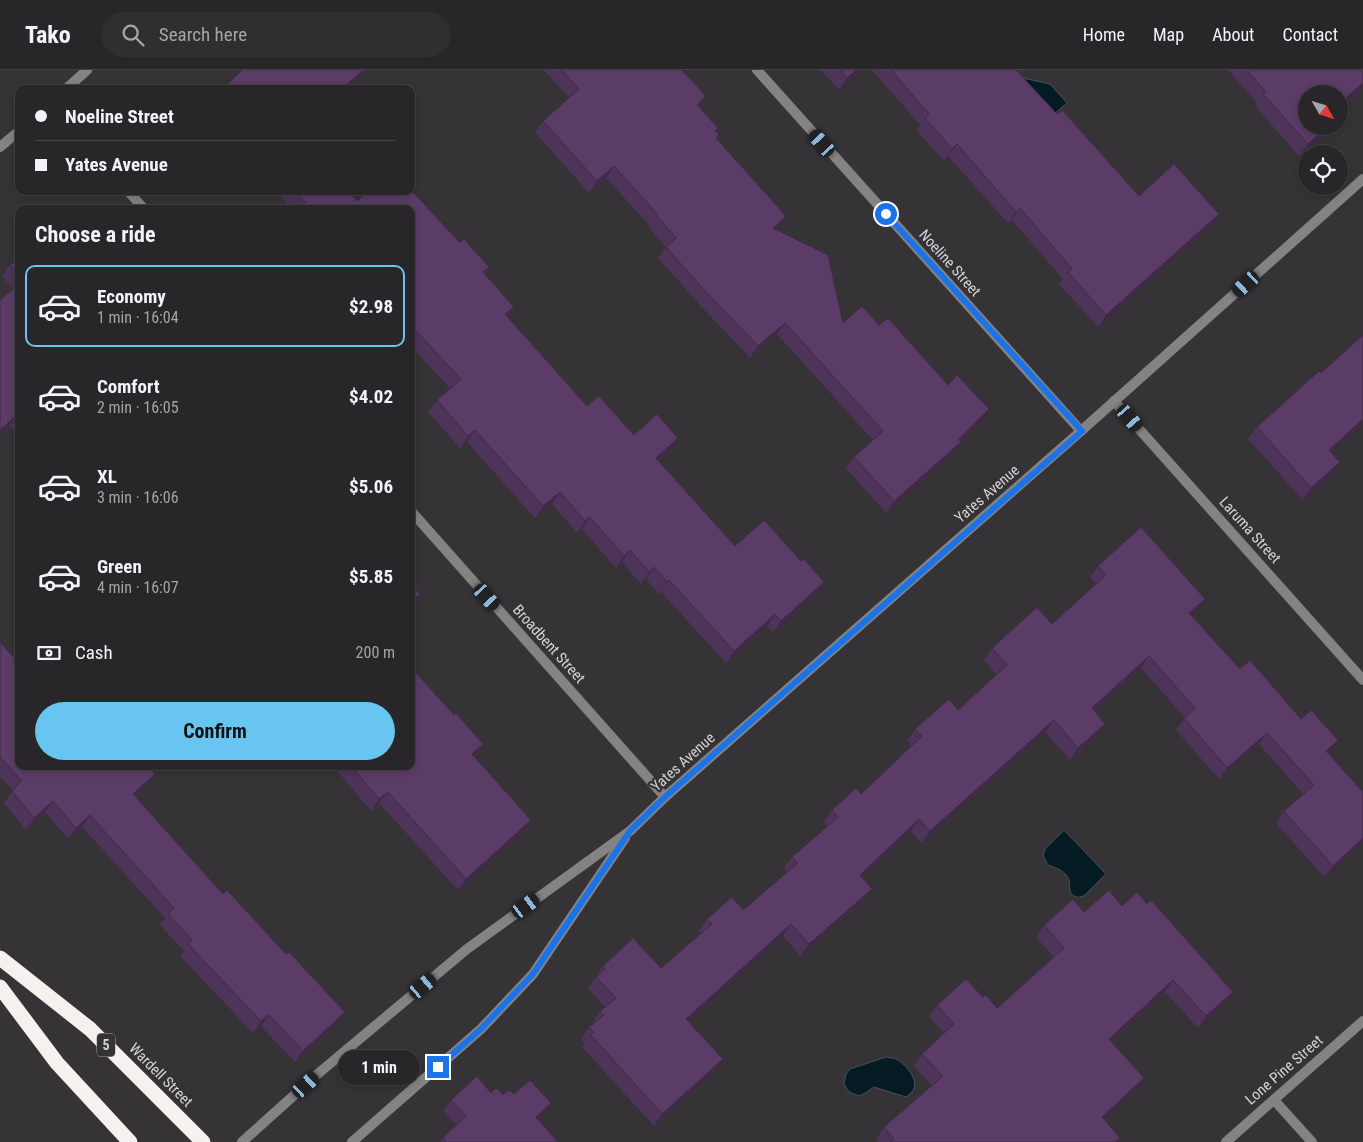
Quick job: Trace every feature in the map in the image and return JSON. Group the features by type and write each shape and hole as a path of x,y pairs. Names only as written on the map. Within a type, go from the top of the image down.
{"highway":[{"name":"Wardell Street","path":"0,958 90,1029 203,1142"},
{"path":"0,987 57,1063 130,1142"}],"street":[{"path":"71,85 88,70"},
{"name":"Noeline Street","path":"757,70 1082,431"},
{"path":"0,148 15,135"},
{"name":"Yates Avenue","path":"242,1142 320,1072 467,949 630,831 665,797 1082,431 1363,180"},
{"path":"132,195 140,205"},
{"name":"Laruma Street","path":"1114,401 1363,680"},
{"name":"Broadbent Street","path":"415,516 665,797"},
{"name":"Yates Avenue","path":"352,1142 481,1029 533,974 630,831"},
{"name":"Lone Pine Street","path":"1226,1142 1363,1021"},
{"path":"1274,1100 1312,1142"}],"water":[{"path":"1023,78 1050,84 1067,103 1037,129"},
{"path":"1064,830 1106,874 1081,897 1071,894 1066,874 1048,865 1043,856 1045,849"},
{"path":"886,1057 898,1060 911,1073 915,1083 911,1093 906,1097 874,1087 859,1096 849,1092 844,1084 846,1074 850,1069"}],"building":[{"path":"242,70 363,70 346,85 227,85"},
{"path":"562,70 682,70 706,96 697,105 718,128 715,131 719,135 716,138 786,216 773,228 828,255 843,323 862,306 879,325 888,318 948,385 957,375 989,409 959,439 961,442 894,501 854,457 883,431 785,323 758,346 666,247 676,238 614,166 597,181 543,121 579,89"},
{"path":"840,70 856,70 847,78"},
{"path":"891,70 1016,70 1057,114 1062,110 1139,196 1174,164 1219,214 1106,315 1068,272 1072,269 1020,208 1016,212 957,144 952,149 925,118 929,114"},
{"path":"1247,70 1363,70 1363,83 1348,96 1348,85 1298,85 1298,133 1263,94 1266,92"},
{"path":"1300,135 1318,135 1308,144"},
{"path":"415,194 460,243 464,239 489,267 483,272 514,307 505,314 587,406 599,396 634,435 657,414 678,438 656,458 735,546 764,520 801,561 804,559 824,582 781,621 775,614 734,651 669,580 667,582 654,567 649,572 630,550 624,556 590,517 585,521 560,492 543,506 475,430 468,436 437,400 461,379 415,330 415,205 307,205 299,195 352,195 357,201 364,195"},
{"path":"15,261 15,271 10,265"},
{"path":"15,287 15,417 0,430 0,300"},
{"path":"1363,335 1363,419 1329,450 1340,462 1311,488 1257,427 1319,371 1321,373"},
{"path":"1141,527 1205,599 1189,613 1240,669 1250,660 1301,719 1311,710 1338,740 1326,751 1363,792 1363,838 1333,866 1284,811 1314,785 1267,733 1227,768 1184,718 1195,708 1149,656 1092,708 1105,724 1078,748 1054,720 930,831 919,819 860,875 872,889 809,944 791,924 686,1019 723,1059 662,1114 591,1035 594,1032 589,1027 604,1015 600,1011 616,998 596,977 605,969 603,966 633,938 661,968 712,924 707,919 732,897 743,910 798,863 792,857 838,817 832,810 856,788 861,794 922,736 915,729 949,699 958,710 1007,665 992,648 1037,607 1052,624 1106,575 1098,566"},
{"path":"415,588 420,594 415,598"},
{"path":"0,642 15,659 15,770 152,770 155,774 133,794 223,894 227,890 286,954 289,952 345,1012 303,1051 269,1015 261,1021 188,944 192,940 168,914 174,908 90,815 76,828 53,801 34,818 12,791 22,781 0,757"},
{"path":"415,671 454,715 456,713 483,744 472,754 531,820 466,879 388,792 379,799 354,770 415,770"},
{"path":"1109,890 1122,906 1137,892 1147,904 1151,900 1233,992 1206,1016 1173,980 1109,1039 1144,1078 1102,1117 1120,1138 1115,1142 890,1142 894,1139 884,1127 943,1076 922,1054 954,1024 937,1005 966,979 983,997 986,995 997,1008 1064,948 1044,925 1073,899 1084,912"},
{"path":"477,1076 491,1093 496,1088 503,1095 509,1090 514,1094 530,1080 551,1103 536,1117 558,1142 446,1142 443,1138 466,1116 451,1100"}],"route":[{"path":"438,1067 481,1029 533,974 630,831 665,797 1082,431 886,214"}]}
